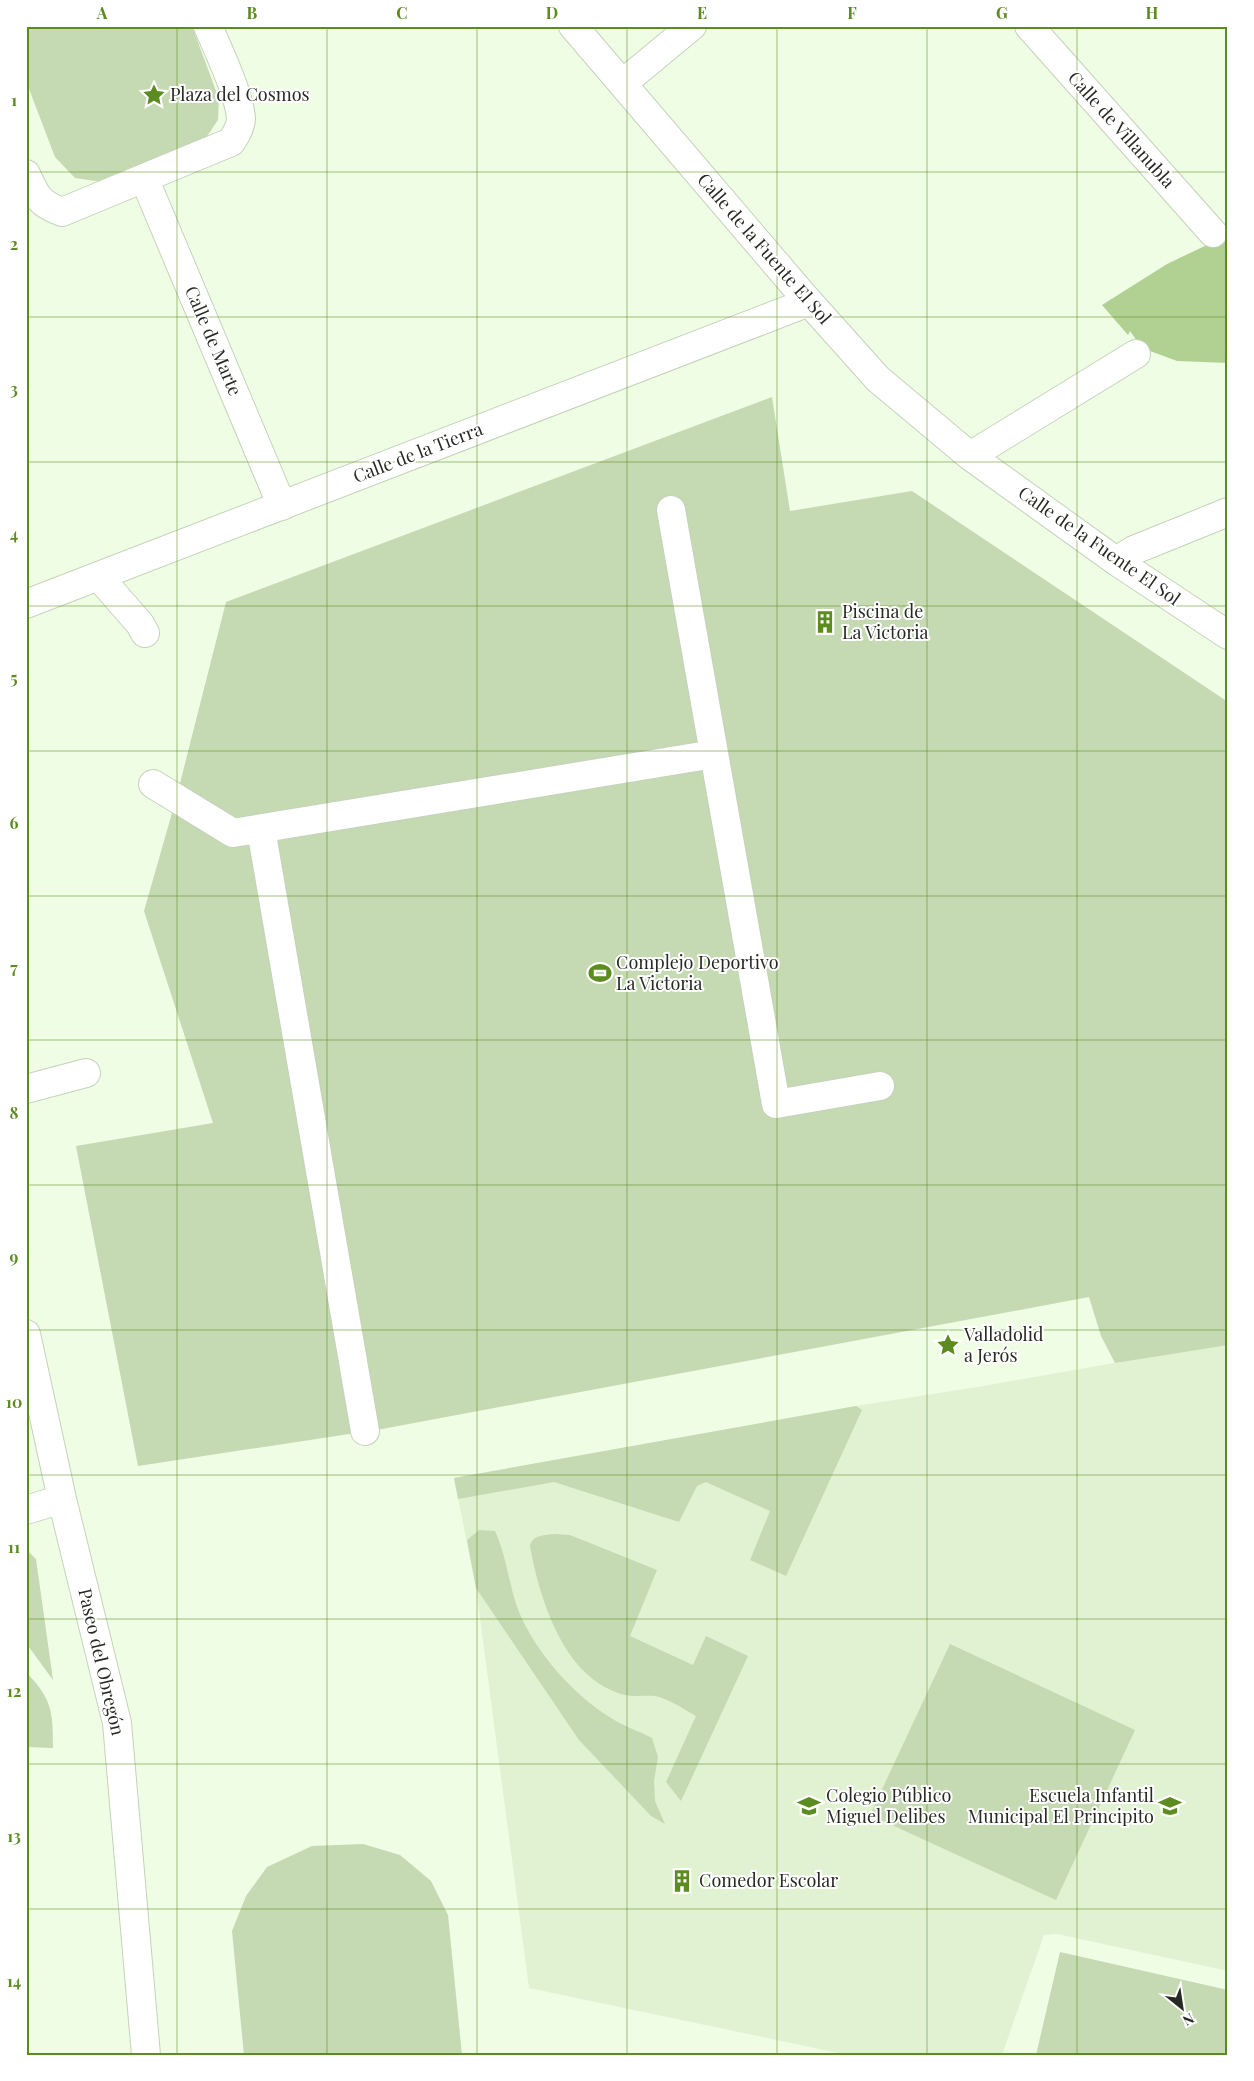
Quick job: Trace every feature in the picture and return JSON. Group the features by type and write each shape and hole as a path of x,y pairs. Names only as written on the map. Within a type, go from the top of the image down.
{"street":[{"path":"26,174 36,198 62,212 231,142 238,132 241,119 238,103 208,26"},
{"name":"Calle de la Fuente El Sol","path":"573,26 809,302 878,379 970,456 1116,561 1228,635"},
{"path":"623,83 692,26"},
{"name":"Calle de Villanubla","path":"1029,26 1213,234"},
{"name":"Calle de Marte","path":"144,178 282,506"},
{"name":"Calle de la Tierra","path":"26,604 809,302"},
{"path":"970,456 1136,354"},
{"path":"671,510 776,1104 880,1086"},
{"path":"1116,561 1134,550 1228,512"},
{"path":"99,577 140,624 145,634"},
{"path":"154,784 233,833 714,754"},
{"path":"261,829 365,1431"},
{"path":"26,1089 86,1073"},
{"name":"Paseo del Obregón","path":"26,1334 62,1499 118,1723 146,2055"},
{"path":"26,1510 62,1499"}],"shaded area":[{"path":"26,26 192,26 219,99 218,120 203,142 103,182 75,178 55,157 26,81"},
{"name":"Complejo Deportivo La Victoria","path":"772,397 790,511 912,491 1228,702 1228,1345 1115,1363 1101,1336 1089,1297 382,1429 138,1466 76,1146 213,1123 144,911 176,799 226,602"},
{"name":"Colegio Público Miguel Delibes","path":"1228,1343 1228,1971 1057,1934 1044,1935 1002,2055 848,2055 529,1988 476,1588 454,1478 856,1406"},
{"path":"856,1406 862,1410 786,1576 750,1560 770,1511 706,1482 697,1486 679,1522 554,1482 458,1499 454,1478"},
{"path":"479,1530 495,1531 522,1619 539,1648 560,1675 597,1709 616,1721 652,1738 658,1757 654,1781 655,1801 665,1824 651,1816 579,1740 476,1588 467,1540"},
{"path":"555,1534 570,1535 657,1570 630,1636 693,1665 706,1636 748,1656 681,1801 666,1782 696,1716 660,1697 629,1696 611,1690 594,1680 579,1665 566,1648 546,1608 530,1546 531,1542 536,1538"},
{"path":"26,1549 36,1559 53,1680 26,1643"},
{"path":"950,1644 1135,1730 1056,1900 870,1815"},
{"path":"26,1672 41,1690 49,1706 53,1748 26,1747"},
{"path":"363,1844 400,1855 431,1881 448,1915 462,2055 244,2055 232,1931 246,1896 267,1867 312,1846"},
{"path":"1060,1952 1228,1990 1228,2055 1036,2055"}],"green space":[{"path":"1228,235 1228,363 1177,361 1142,348 1130,331 1128,335 1102,305 1167,264"}],"place":[{"name":"Plaza del Cosmos","path":"154,95"},
{"name":"Piscina de La Victoria","path":"825,622"},
{"name":"Complejo Deportivo La Victoria","path":"600,973"},
{"name":"Valladolid a Jerós","path":"948,1345"},
{"name":"Colegio Público Miguel Delibes","path":"809,1806"},
{"name":"Escuela Infantil Municipal El Principito","path":"1170,1806"},
{"name":"Comedor Escolar","path":"682,1881"}]}
